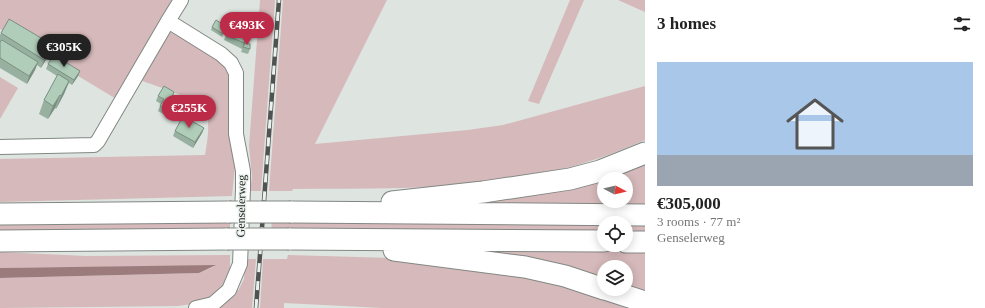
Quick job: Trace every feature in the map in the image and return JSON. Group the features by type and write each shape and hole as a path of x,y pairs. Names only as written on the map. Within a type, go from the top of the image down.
{"highway":[{"path":"341,212 406,199 483,192 570,179 600,171 645,153"},
{"path":"0,214 341,212 645,215"},
{"path":"0,241 227,239 597,241"},
{"path":"336,239 409,253 525,267 565,276 597,287"},
{"path":"633,242 645,242"},
{"path":"626,296 645,302"}],"street":[{"path":"0,147 94,145 98,141 181,0"},
{"name":"Genselerweg","path":"168,22 221,54 231,63 236,73 236,134 243,171 240,264 229,290 213,304 196,308"}],"shaded area":[{"path":"0,0 177,0 118,100 0,29"},
{"path":"260,0 275,0 261,191 250,191 252,177 249,146"},
{"path":"283,0 387,0 315,144 468,130 503,125 645,86 645,140 602,157 570,167 526,177 494,182 427,187 293,189 292,191 269,191"},
{"path":"570,0 584,0 539,104 528,101"},
{"path":"618,0 645,0 645,12"},
{"path":"170,32 218,57 229,67 235,166 232,196 0,202 0,159 205,155 208,138 208,124 206,113 203,109 182,96 140,80"},
{"path":"0,77 18,88 0,119"},
{"path":"645,156 645,206 633,206 633,172 597,172 597,206 435,204"},
{"path":"230,219 230,233 0,234 0,220"},
{"path":"272,220 597,224 597,236 271,231"},
{"path":"633,224 645,224 645,236 633,236"},
{"path":"452,249 645,252 645,292 633,288 633,260 597,260 597,277"},
{"path":"0,252 86,256 230,255 230,270 221,292 200,303 178,306 0,308 0,278 199,273 215,266 0,268"},
{"path":"288,255 393,258 491,266 645,308 382,308 284,303 284,308 260,308 263,259 287,259"},
{"path":"245,259 256,259 252,308 218,308 238,283 238,291 244,279"},
{"path":"216,265 199,273 0,278 0,268"}],"building":[{"path":"9,19 53,45 44,60 1,33"},
{"path":"216,20 227,27 223,34 212,27"},
{"path":"233,21 251,30 244,43 226,35"},
{"path":"2,40 38,62 29,76 0,58 0,42"},
{"path":"245,43 250,44 250,49 243,47"},
{"path":"54,55 80,71 74,80 48,64"},
{"path":"58,74 69,81 61,96 60,95 53,106 44,100"},
{"path":"164,86 174,92 172,97 181,102 174,114 160,106 164,99 158,96"},
{"path":"183,116 204,128 195,142 175,131"}],"railway":[{"path":"256,308 279,0"}]}
